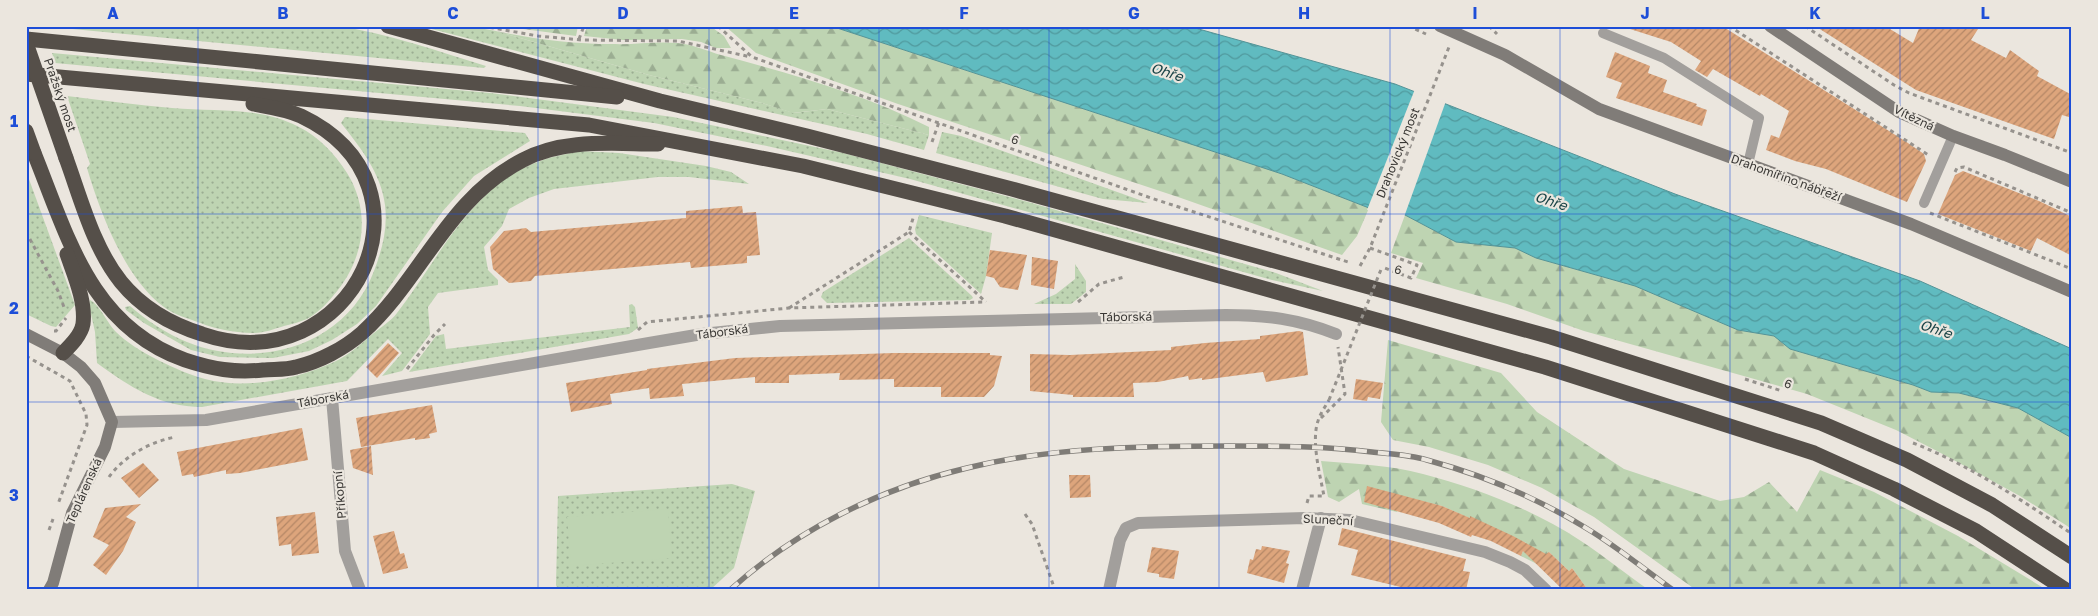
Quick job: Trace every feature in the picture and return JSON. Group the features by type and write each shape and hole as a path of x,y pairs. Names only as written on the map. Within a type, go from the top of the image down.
{"highway":[{"name":"6","path":"388,26 660,101 807,136 1012,189 1551,337 1811,420 1916,465 1992,505 2072,556"},
{"path":"26,39 660,101"},
{"name":"Pražský most","path":"26,43 92,229 104,256 121,282 148,309 179,327 219,340 256,344 290,338 319,323 343,302 360,279 371,253 375,223 372,195 358,165 340,143 300,116 275,108 178,89"},
{"path":"26,74 589,125 803,166 1005,216 1545,367 1814,453 1894,488 1976,531 2066,590"},
{"path":"26,131 76,280 82,306 83,325 74,341 63,353"},
{"path":"34,153 76,256 106,306 134,333 165,353 209,369 248,372 296,367 332,353 361,334 390,305 437,237 471,197 493,178 522,160 545,150 569,145 696,144"}],"street":[{"name":"Drahomířino nábřeží","path":"1440,26 1505,55 1599,110 1911,224 2072,292"},
{"name":"Vítězná","path":"1770,26 1899,112 1954,136 2006,154 2072,182"},
{"name":"Táborská","path":"112,422 206,420 684,337 780,326 1265,315 1309,323 1336,334"},
{"path":"26,334 63,353 81,367 95,383 112,422"},
{"name":"Příkopní","path":"332,398 345,552 360,590"},
{"name":"Teplárenská","path":"49,590 53,584 72,512 105,447 112,422"},
{"name":"Sluneční","path":"1109,590 1120,540 1126,528 1138,523 1305,518 1350,520 1485,552 1525,570 1546,590"},
{"path":"1302,590 1321,518"}],"lane":[{"path":"1603,33 1664,58 1760,118 1748,164"},
{"path":"1924,203 1954,136"}],"path":[{"path":"482,26 538,36 616,42 678,41 752,57"},
{"path":"579,39 584,26"},
{"name":"6","path":"718,26 752,57 1151,198 1367,269"},
{"path":"1729,26 1930,155 1926,164"},
{"path":"1805,26 1909,93 2072,153"},
{"name":"Drahovický most","path":"1360,266 1370,248 1443,64"},
{"path":"932,142 940,122"},
{"path":"1953,176 1957,168 1964,167 2072,213"},
{"path":"1933,214 1937,207"},
{"path":"789,308 908,232 914,215"},
{"path":"26,232 58,291 67,316 56,331 46,329"},
{"path":"908,232 986,302 992,305"},
{"path":"1305,518 1309,496 1324,496 1318,461 1316,430 1318,420 1328,400 1382,267 1411,278 1418,265 1370,248"},
{"name":"6","path":"1374,272 1381,274"},
{"path":"1076,303 1099,284 1124,277"},
{"name":"6","path":"1398,279 1408,282"},
{"path":"402,376 434,335 446,324"},
{"path":"1318,420 1344,394 1336,334"},
{"path":"26,356 70,381 86,414 86,425 49,530"},
{"name":"6","path":"1742,379 1789,394"},
{"path":"104,484 115,469 143,448 162,440 177,437"},
{"path":"1905,440 1932,450 1992,484 2072,534"},
{"path":"1025,514 1032,524 1055,590"}],"green space":[{"path":"41,26 336,26 393,38 486,66 484,68"},
{"path":"420,26 468,26 496,31 649,75 762,103 794,113 827,109 929,135 924,150 867,134 644,84"},
{"path":"501,26 578,26 576,36"},
{"path":"587,26 710,26 724,36 731,48 716,48 701,42 682,39 623,40 584,36"},
{"path":"725,26 831,26 1282,174 1369,208 1357,236 1342,255 1181,198 898,104 756,53"},
{"path":"496,31 568,42 669,43 688,45 800,77 879,104 929,127 929,135 827,109 793,113 762,103 649,75"},
{"path":"52,53 490,93 673,117 843,153 1028,202 1276,273 1323,291 1272,280 910,179 767,146 654,123 520,106 55,63"},
{"path":"67,96 172,108 253,113 284,120 313,136 332,153 347,173 355,188 360,204 362,220 358,252 344,282 324,306 307,319 262,332 238,332 215,328 167,309 150,295 137,280 116,244 92,185 87,168 90,164"},
{"path":"345,117 525,133 530,141 474,176 442,212 376,306 357,324 332,340 309,351 273,358 220,357 191,350 144,323 126,310 125,307 130,306 157,326 187,342 214,350 242,354 270,352 297,346 321,334 343,318 361,297 374,271 382,247 386,222 383,193 379,182 369,161 341,123"},
{"path":"942,132 961,136 1148,203 1103,199 936,153"},
{"path":"579,151 619,153 706,166 731,172 749,184 689,177 658,177 554,189 529,198 509,209 502,226 484,247 488,270 498,280 498,285 438,293 428,307 430,334 402,371 382,376 402,353 388,339 347,381 202,407 173,404 146,394 121,380 97,363 95,332 89,305 90,300 97,306 116,332 134,346 170,366 205,379 237,383 271,381 288,378 334,362 355,349 395,316 459,225 496,186 518,171 543,160"},
{"path":"26,171 75,305 56,327 26,314"},
{"path":"919,215 992,233 986,276 981,294 916,234 915,229"},
{"path":"1405,215 1456,242 1515,248 1536,258 1635,286 1738,330 1774,336 1790,349 1931,392 1959,393 2018,408 2072,438 2072,529 2020,496 1896,430 1807,394 1584,331 1507,304 1416,278 1423,263 1391,253"},
{"path":"909,238 973,298 970,300 827,303 821,297 823,292"},
{"path":"1075,264 1086,281 1086,292 1071,304 1034,304 1056,294 1075,279"},
{"path":"632,304 635,307 638,328 629,334 409,372 436,336 444,334 446,349 630,327 629,305"},
{"path":"1388,340 1501,373 1537,412 1624,469 1720,501 1744,497 1769,482 1797,512 1820,470 1874,492 1958,536 2047,590 1696,590 1594,517 1542,488 1488,465 1429,447 1393,440 1381,422"},
{"path":"1321,461 1372,465 1411,471 1464,486 1505,501 1563,530 1590,547 1649,590 1588,590 1572,568 1569,571 1549,552 1537,564 1521,556 1526,543 1442,506 1401,496 1397,512 1362,504 1359,489 1339,502 1328,497"},
{"path":"732,484 755,491 734,568 710,590 558,590 556,585 558,496"},
{"path":"668,509 672,558 571,566 567,517"}],"water":[{"name":"Ohře","path":"831,26 1188,26 1395,84 1675,194 1920,281 2072,349 2072,438 2018,408 1959,393 1931,392 1790,349 1774,336 1738,330 1635,286 1536,258 1515,248 1456,242 1405,215 1369,208 1282,174"}],"pier":[{"path":"1415,89 1446,101 1404,217 1367,210"}],"building":[{"path":"1630,26 1722,26 1905,141 1924,154 1926,161 1907,202 1826,169 1795,161 1766,150 1771,135 1779,138 1789,111 1713,69 1707,77 1695,70 1701,61 1671,42 1630,29"},
{"path":"1815,26 1885,26 1913,43 1920,26 1980,26 1971,40 2006,58 2010,50 2039,71 2037,76 2072,95 2072,118 2062,115 2054,139 1916,90"},
{"path":"1615,52 1650,66 1648,73 1667,80 1663,92 1697,104 1696,106 1707,110 1702,126 1616,98 1622,83 1606,77"},
{"path":"1963,171 2039,201 2072,217 2072,256 2037,238 2031,251 1938,214 1955,175"},
{"path":"742,206 743,213 756,212 760,255 747,256 747,263 691,268 690,262 535,276 531,281 509,283 493,269 490,247 504,231 526,228 531,232 686,218 686,211"},
{"path":"990,250 1027,255 1018,290 1000,287 994,278 986,276"},
{"path":"1032,257 1058,261 1054,289 1031,285"},
{"path":"1303,332 1308,375 1266,382 1263,372 1202,380 1202,378 1189,380 1188,376 1158,382 1133,383 1134,397 1073,397 1073,395 1030,391 1030,354 1070,355 1171,350 1171,347 1260,339 1260,336"},
{"path":"388,343 399,353 377,378 366,367"},
{"path":"894,353 990,353 990,355 1002,356 994,386 984,397 941,397 941,387 894,387 894,379 839,380 840,373 789,375 789,383 755,383 755,377 682,384 684,396 650,399 649,388 610,394 612,404 571,412 566,383 647,369 735,358"},
{"path":"1356,379 1383,383 1380,399 1368,397 1367,401 1353,399"},
{"path":"432,405 437,432 429,434 430,438 415,440 415,438 361,447 356,418"},
{"path":"302,428 308,460 240,473 226,474 226,470 194,477 193,474 182,476 177,452"},
{"path":"371,446 373,475 353,468 350,450"},
{"path":"143,463 159,480 139,498 121,478"},
{"path":"1069,475 1090,475 1091,497 1070,498"},
{"path":"1367,486 1442,506 1470,518 1470,516 1546,554 1549,552 1569,571 1572,568 1588,590 1563,590 1523,551 1521,556 1491,541 1472,535 1471,537 1439,523 1364,502"},
{"path":"141,504 126,517 136,522 123,551 106,575 93,565 109,545 93,537 105,508"},
{"path":"315,512 319,553 292,556 291,544 279,546 276,517"},
{"path":"1342,528 1466,559 1463,571 1470,572 1466,590 1413,590 1351,575 1358,550 1338,545"},
{"path":"394,531 400,554 404,553 408,568 383,574 373,536"},
{"path":"1262,546 1290,551 1286,563 1289,564 1284,583 1247,573 1250,559 1253,560 1256,549 1261,550"},
{"path":"1152,547 1179,551 1174,579 1159,577 1159,574 1147,572"}],"railway":[{"path":"730,590 756,568 811,530 841,514 903,487 967,468 999,461 1065,452 1164,446 1301,447 1354,450 1427,460 1509,488 1567,517 1608,542 1673,590"}]}
